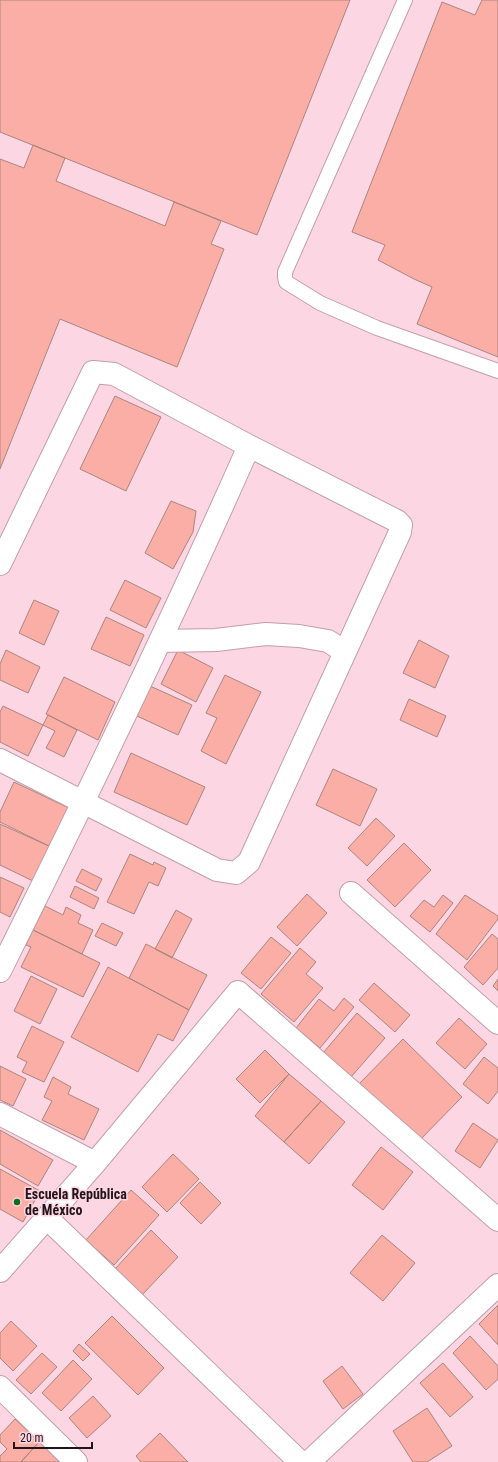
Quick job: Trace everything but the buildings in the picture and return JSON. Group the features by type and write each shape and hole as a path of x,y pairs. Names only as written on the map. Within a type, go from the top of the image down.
{"street":[{"path":"0,564 93,372 114,374 249,446 397,521 401,525 400,532 249,862 236,873 217,870 0,760"},
{"path":"0,971 84,802 218,517 249,446"},
{"path":"160,641 216,640 266,634 299,636 328,641 345,652"},
{"path":"351,893 498,1023"},
{"path":"0,1271 95,1163 238,992 498,1220"},
{"path":"0,1114 95,1163"},
{"path":"48,1218 300,1462"},
{"path":"309,1462 498,1285"},
{"path":"0,1387 76,1462"}],"lane":[{"path":"405,0 285,272 286,282 320,303 377,328 498,371"}],"place":[{"name":"Escuela República de México","path":"17,1202"}]}
